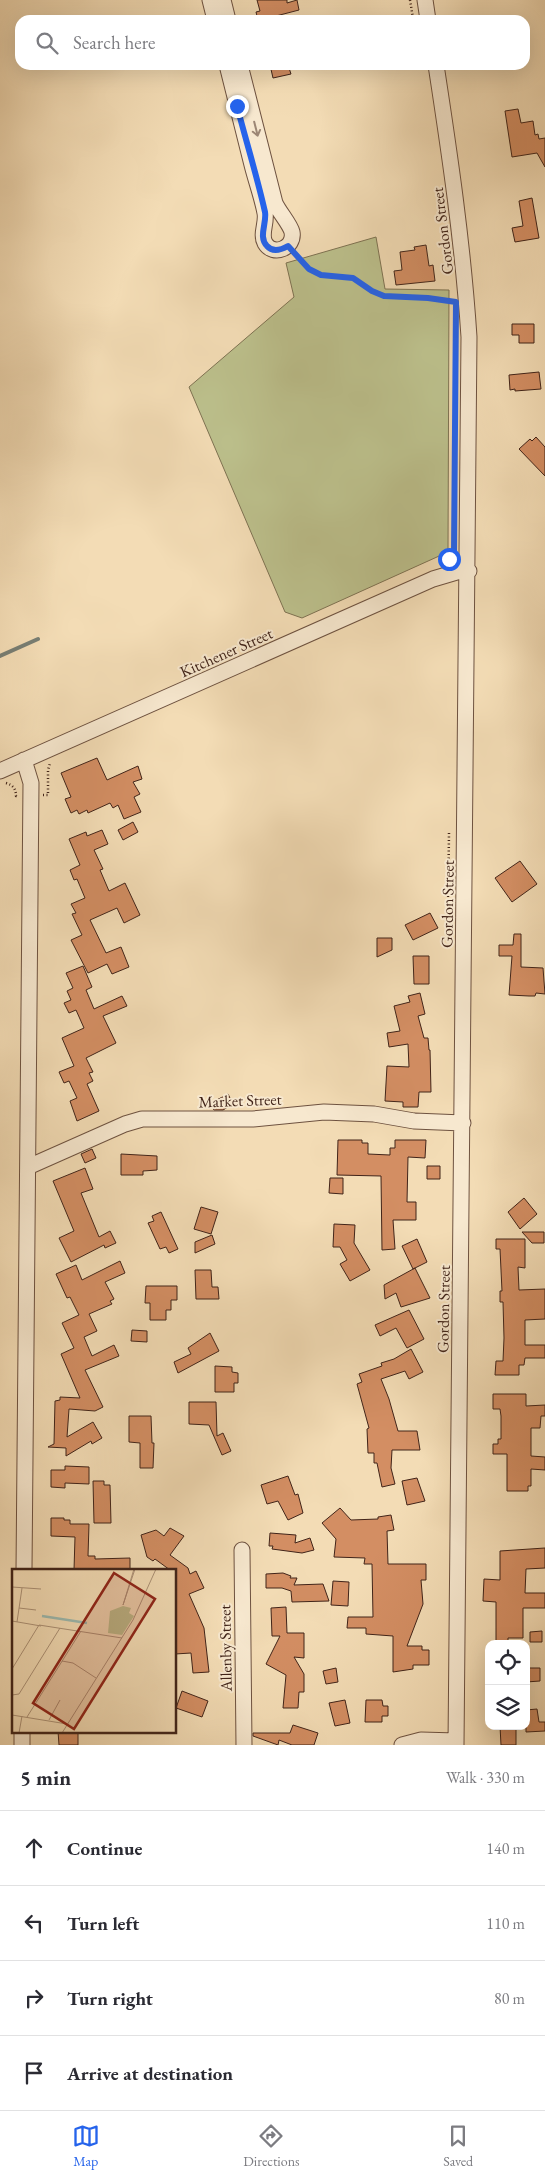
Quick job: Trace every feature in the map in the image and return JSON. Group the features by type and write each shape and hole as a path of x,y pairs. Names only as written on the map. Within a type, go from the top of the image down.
{"street":[{"path":"210,0 214,15"},
{"path":"223,0 227,15"},
{"path":"425,0 427,15"},
{"path":"228,70 265,214 263,240 267,246 274,250 281,250 288,246 292,239 292,231 280,215 275,203 241,70"},
{"name":"Gordon Street","path":"437,70 455,188 465,272 469,337 456,1743"},
{"name":"Kitchener Street","path":"0,771 432,579 460,571 468,571"},
{"path":"24,760 31,783 24,1569"},
{"name":"Market Street","path":"28,1167 125,1124 142,1119 253,1119 324,1112 374,1114 414,1121 463,1123"},
{"name":"Allenby Street","path":"242,1550 244,1745"},
{"path":"22,1732 22,1745"},
{"path":"402,1745 420,1740 456,1743"}],"path":[{"path":"410,0 412,15"},
{"path":"288,246 309,269 321,275 353,278 372,291 384,296 428,298 456,302"},
{"path":"455,293 456,308"},
{"path":"0,784 3,783 13,787 16,796 19,796"}],"green space":[{"path":"376,237 385,289 449,290 448,552 302,618 285,612 189,387 294,297 286,263"}],"building":[{"path":"257,0 287,0 287,3 297,0 299,10 280,15 257,15 256,12 260,11"},
{"path":"271,70 290,70 291,74 273,78"},
{"path":"518,109 521,123 533,121 535,135 538,134 539,139 545,138 545,167 537,153 512,157 505,111"},
{"path":"532,198 539,238 515,242 512,228 523,226 519,201"},
{"path":"426,245 429,266 433,265 435,281 396,285 394,271 402,270 400,252 415,250 414,247"},
{"path":"512,324 534,324 534,343 519,343 519,335 512,335"},
{"path":"539,372 541,389 510,390 509,375"},
{"path":"536,437 545,447 545,476 519,449 530,439 532,441"},
{"path":"97,758 107,780 138,766 142,779 133,782 140,794 134,797 141,812 124,819 118,805 113,808 110,803 88,813 87,810 79,814 77,810 71,813 65,799 71,797 61,773"},
{"path":"133,822 138,832 123,840 118,830"},
{"path":"102,830 108,844 94,850 103,869 100,870 109,891 125,883 140,915 124,923 117,908 90,920 106,953 121,947 129,967 112,974 107,964 88,973 71,940 82,935 72,914 76,913 71,904 85,898 77,879 74,880 70,870 80,865 69,839 86,832 87,836"},
{"path":"520,861 537,884 512,902 495,878"},
{"path":"430,913 438,928 413,940 405,925"},
{"path":"514,934 521,934 521,967 543,968 545,994 536,993 535,996 509,995 512,956 499,956 499,945 513,945"},
{"path":"377,938 392,938 392,950 377,957"},
{"path":"413,956 429,956 429,984 414,984"},
{"path":"83,966 92,987 86,990 94,1009 122,996 127,1006 103,1016 116,1043 86,1058 93,1072 89,1073 93,1081 87,1084 99,1111 77,1121 70,1101 77,1098 69,1081 64,1083 59,1072 74,1066 62,1038 84,1028 76,1010 69,1013 64,1003 71,1000 67,991 73,988 66,973"},
{"path":"420,993 425,1014 418,1016 424,1038 428,1038 431,1092 419,1092 418,1107 403,1107 403,1102 385,1101 387,1066 409,1067 408,1044 389,1047 387,1033 400,1031 394,1006 410,1002 408,996"},
{"path":"228,1094 233,1104 223,1110 214,1110 211,1103"},
{"path":"338,1140 362,1140 362,1143 368,1143 368,1154 390,1155 390,1148 395,1148 395,1140 426,1140 425,1158 408,1157 407,1202 416,1202 416,1220 393,1220 395,1249 382,1250 381,1176 337,1175"},
{"path":"92,1149 96,1158 85,1163 81,1154"},
{"path":"121,1154 157,1156 157,1170 143,1171 143,1175 121,1175"},
{"path":"427,1166 440,1166 440,1179 427,1179"},
{"path":"85,1168 93,1189 81,1193 99,1237 110,1231 116,1243 105,1248 104,1245 71,1262 59,1238 74,1231 53,1181"},
{"path":"330,1178 343,1178 343,1194 329,1193"},
{"path":"524,1198 537,1214 520,1229 508,1212"},
{"path":"201,1207 218,1212 211,1234 194,1229"},
{"path":"161,1212 178,1249 169,1253 166,1247 160,1249 148,1223 154,1221 152,1216"},
{"path":"334,1224 355,1225 354,1243 370,1270 350,1281 340,1264 347,1260 340,1247 333,1247"},
{"path":"522,1232 544,1232 544,1243 532,1243"},
{"path":"212,1235 215,1244 195,1253 195,1242"},
{"path":"417,1239 427,1262 413,1269 402,1246"},
{"path":"496,1239 525,1239 525,1268 518,1267 519,1290 545,1289 545,1319 525,1320 525,1345 545,1345 545,1358 525,1358 524,1365 519,1365 519,1375 495,1375 496,1361 503,1361 504,1338 503,1302 500,1302 500,1291 502,1291 500,1249 496,1249"},
{"path":"120,1261 125,1273 105,1282 114,1299 110,1301 112,1304 89,1314 97,1331 84,1337 92,1356 114,1345 119,1356 85,1370 103,1407 95,1411 69,1409 67,1437 93,1422 102,1438 92,1444 91,1441 66,1456 66,1448 48,1447 54,1444 55,1401 60,1400 60,1397 80,1398 61,1354 74,1348 62,1323 79,1315 70,1297 67,1298 56,1274 76,1265 82,1280"},
{"path":"415,1268 430,1298 401,1307 396,1293 385,1299 384,1285"},
{"path":"195,1270 211,1270 212,1287 218,1287 219,1299 196,1299"},
{"path":"146,1286 177,1286 177,1300 171,1300 171,1310 166,1310 166,1320 150,1320 150,1303 145,1303"},
{"path":"409,1310 424,1339 407,1348 396,1328 380,1336 375,1325"},
{"path":"132,1330 147,1331 147,1342 131,1341"},
{"path":"210,1333 219,1351 178,1373 174,1362 191,1354 188,1348"},
{"path":"411,1349 423,1372 409,1379 405,1371 381,1379 398,1431 417,1431 420,1450 392,1450 391,1468 395,1484 382,1487 377,1463 374,1463 374,1453 368,1453 367,1429 369,1428 357,1384 362,1382 359,1374 382,1366 381,1363 394,1359"},
{"path":"215,1366 232,1367 232,1372 238,1373 238,1383 234,1383 234,1392 215,1392"},
{"path":"493,1394 526,1394 526,1406 545,1405 545,1416 541,1416 540,1428 531,1428 531,1456 545,1457 545,1470 531,1469 531,1486 528,1486 528,1491 507,1491 507,1454 493,1454 493,1444 498,1444 498,1439 501,1439 501,1416 500,1409 493,1409"},
{"path":"189,1402 216,1402 217,1436 223,1433 231,1451 222,1455 209,1425 189,1424"},
{"path":"129,1416 151,1416 152,1443 154,1443 153,1468 140,1468 140,1443 129,1442"},
{"path":"65,1466 89,1467 89,1484 65,1483 65,1488 51,1487 51,1470 65,1470"},
{"path":"288,1476 295,1495 298,1494 303,1513 288,1520 278,1501 267,1504 261,1485"},
{"path":"417,1478 425,1501 407,1505 402,1481"},
{"path":"93,1481 104,1481 104,1485 110,1485 111,1523 94,1523"},
{"path":"340,1508 351,1520 378,1519 378,1517 391,1515 394,1530 387,1531 388,1564 426,1564 426,1580 421,1580 423,1604 407,1646 422,1646 422,1650 429,1650 429,1665 413,1665 413,1669 393,1672 393,1636 366,1634 366,1628 347,1628 348,1617 373,1617 372,1564 364,1564 365,1558 334,1557 336,1539 322,1523"},
{"path":"51,1518 64,1518 64,1520 70,1520 70,1524 89,1524 88,1556 95,1556 95,1559 130,1558 130,1569 74,1569 75,1537 51,1536"},
{"path":"170,1528 184,1536 170,1555 188,1568 190,1574 196,1571 204,1588 189,1594 204,1628 209,1672 193,1673 191,1653 176,1654 176,1569 169,1569 155,1559 153,1561 147,1557 141,1535 156,1530 164,1536"},
{"path":"270,1533 296,1535 295,1543 310,1538 314,1550 302,1553 272,1549 273,1546 269,1546"},
{"path":"545,1548 545,1568 526,1569 525,1593 545,1593 545,1608 523,1608 523,1638 496,1640 496,1602 483,1601 484,1579 500,1580 500,1551"},
{"path":"283,1573 291,1576 290,1578 297,1578 294,1585 323,1584 329,1601 292,1602 291,1591 282,1588 266,1588 266,1574"},
{"path":"333,1581 349,1582 348,1606 331,1605"},
{"path":"286,1607 287,1633 304,1633 304,1658 294,1657 304,1674 304,1692 299,1692 298,1708 283,1708 286,1675 266,1664 280,1636 272,1636 271,1608"},
{"path":"542,1631 542,1642 530,1642 530,1632"},
{"path":"336,1668 338,1682 326,1684 323,1671"},
{"path":"530,1668 540,1668 540,1681 530,1682"},
{"path":"182,1691 208,1701 202,1717 176,1708"},
{"path":"345,1700 350,1723 335,1726 329,1703"},
{"path":"366,1700 382,1700 383,1706 388,1706 388,1716 382,1716 382,1722 365,1722"},
{"path":"537,1709 539,1722 545,1722 545,1731 526,1732 526,1730 530,1730 530,1710"},
{"path":"293,1725 318,1733 314,1745 292,1745 279,1740 278,1745 253,1736 253,1733 290,1733"},
{"path":"500,1730 516,1730 516,1745 501,1745"},
{"path":"58,1732 78,1732 78,1745 59,1745"}],"waterway":[{"path":"0,656 38,639"}],"route":[{"path":"237,106 265,214 263,240 267,246 274,250 281,250 288,246 309,269 321,275 338,275 353,278 372,291 384,296 428,298 456,302 454,556 449,559"}]}
